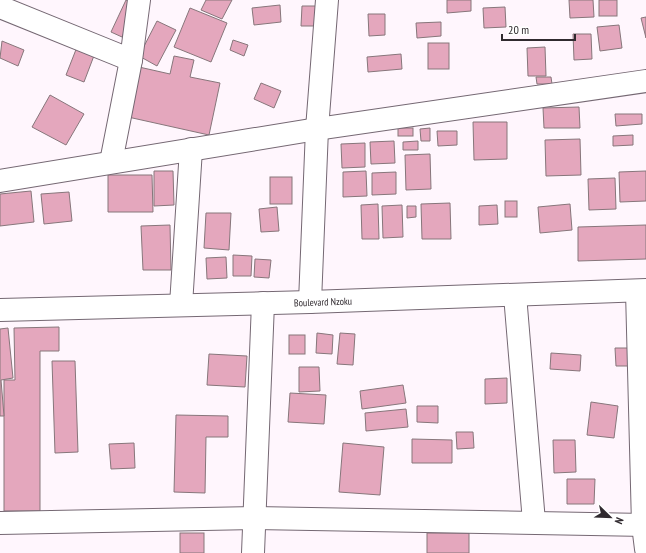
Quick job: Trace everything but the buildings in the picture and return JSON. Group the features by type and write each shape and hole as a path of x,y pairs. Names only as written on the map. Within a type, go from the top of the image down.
{"street":[{"path":"112,162 131,60 139,0"},
{"path":"310,302 316,129 327,0"},
{"path":"0,7 131,60"},
{"path":"0,181 316,129 646,81"},
{"path":"181,306 191,149"},
{"path":"641,291 646,549"},
{"name":"Boulevard Nzoku","path":"0,310 181,306 641,291"},
{"path":"515,295 534,522"},
{"path":"253,553 263,303"},
{"path":"0,523 255,518 645,525"}]}
